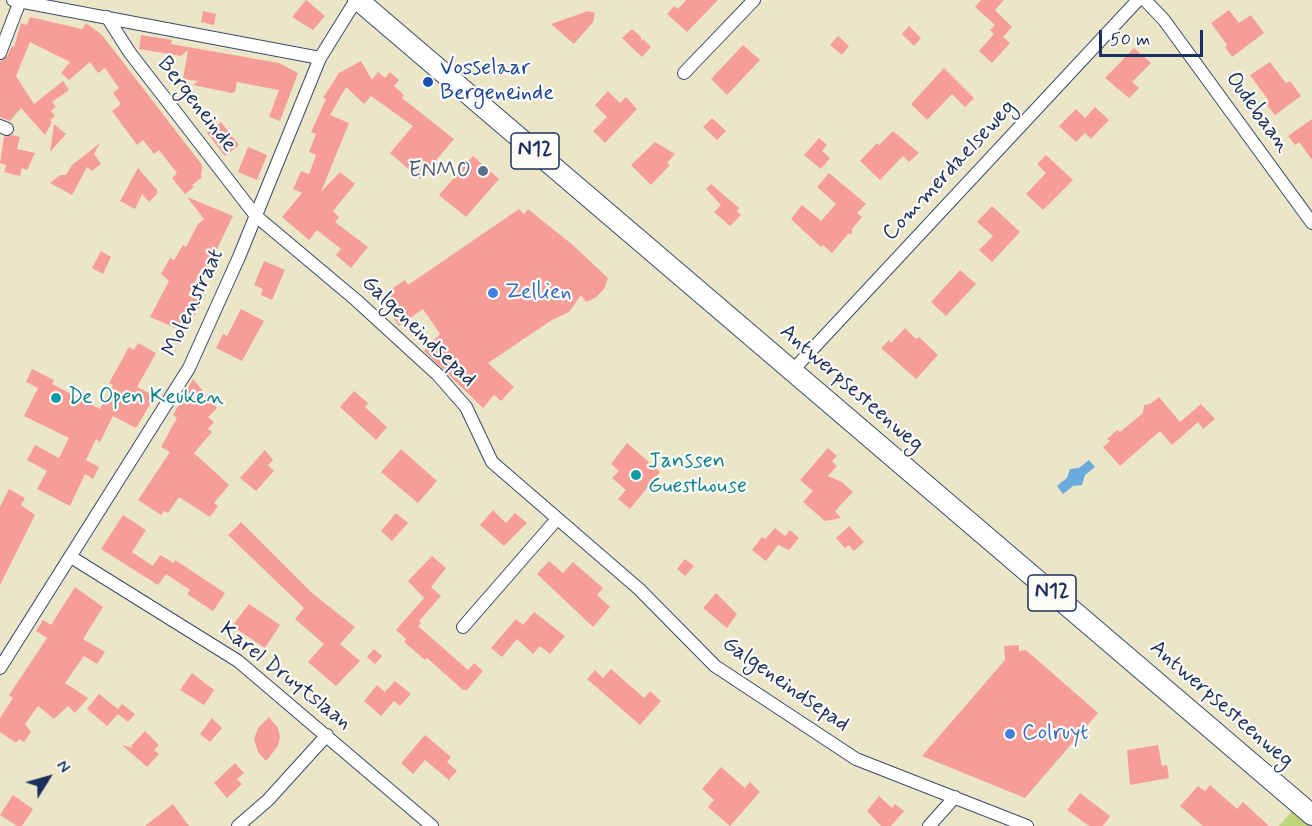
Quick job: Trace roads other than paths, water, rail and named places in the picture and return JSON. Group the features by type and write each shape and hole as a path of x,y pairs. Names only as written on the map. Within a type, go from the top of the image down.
{"main road":[{"name":"Antwerpsesteenweg","path":"357,0 1312,815"}],"street":[{"name":"Molenstraat","path":"0,668 189,368 256,216 320,58 357,0"},
{"path":"684,73 754,0"},
{"name":"Commerdaelseweg","path":"793,370 1138,0"},
{"name":"Oudebaan","path":"1145,0 1164,20 1312,223"},
{"path":"0,53 16,1 320,58"},
{"name":"Bergeneinde","path":"106,17 130,53 256,216"},
{"name":"Galgeneindsepad","path":"256,216 356,300 437,374 466,407 492,462 639,589 715,666 856,759 1027,826"},
{"path":"463,627 557,519"},
{"name":"Karel Druytslaan","path":"71,557 238,661 432,826"},
{"path":"238,826 268,800 327,735"},
{"path":"929,826 955,797"}],"water":[{"path":"1089,460 1095,467 1085,475 1082,485 1073,486 1063,494 1057,486 1067,478 1070,469 1079,468"}],"place":[{"name":"Vosselaar Bergeneinde","path":"428,82"},
{"name":"ENMO","path":"483,171"},
{"name":"Zellien","path":"493,293"},
{"name":"De Open Keuken","path":"56,398"},
{"name":"Janssen Guesthouse","path":"636,475"},
{"name":"Colruyt","path":"1010,734"}]}
